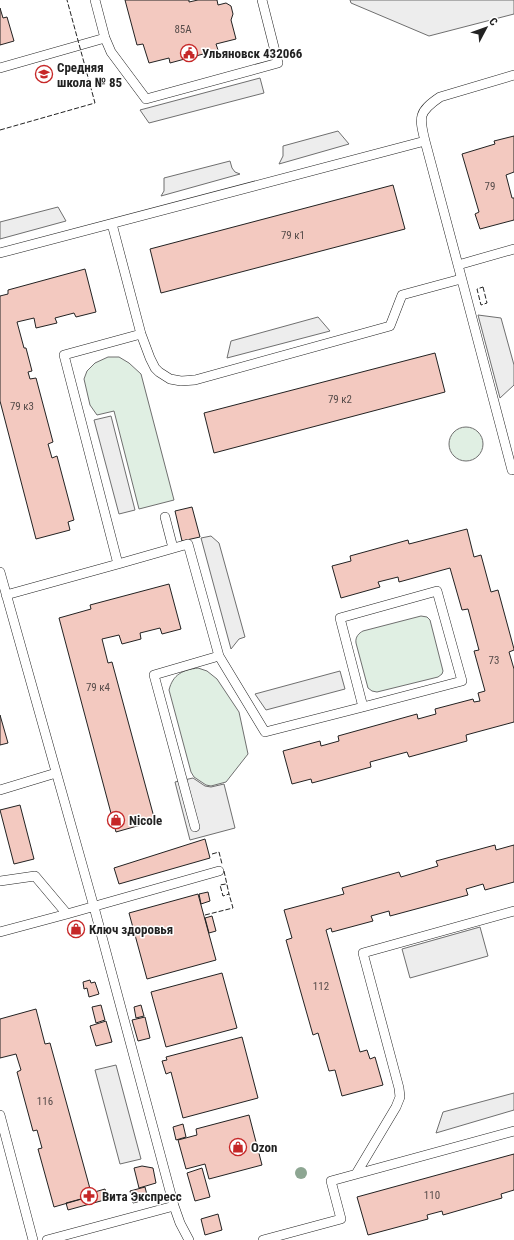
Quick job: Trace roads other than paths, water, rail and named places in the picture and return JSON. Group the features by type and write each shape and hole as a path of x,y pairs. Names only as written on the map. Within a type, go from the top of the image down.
{"lane":[{"path":"95,0 105,38 111,52 146,99 278,63 262,0"},
{"path":"0,68 105,38"},
{"path":"514,75 440,97 431,103 424,111 420,120 424,141 462,278 512,470 514,469"},
{"path":"0,253 424,141"},
{"path":"112,224 141,334 150,358 155,368 159,372 176,381 194,380 390,326 402,295 462,278"},
{"path":"458,265 514,249"},
{"path":"118,564 64,355 141,334"},
{"path":"165,517 173,548"},
{"path":"6,595 188,544 219,656 266,732 363,707 462,681 437,592 340,618 363,707"},
{"path":"0,572 94,907 174,1206 180,1223 189,1240"},
{"path":"195,827 154,674 219,656"},
{"path":"0,790 56,773"},
{"path":"0,932 219,871"},
{"path":"0,881 34,876 67,914"},
{"path":"356,1174 396,1107 400,1097 399,1088 363,953 514,911"},
{"path":"0,1115 33,1240"},
{"path":"263,1240 341,1219 332,1181 514,1131"},
{"path":"46,1240 174,1206"}],"place":[{"name":"Ульяновск 432066","path":"189,53"},
{"name":"Средняя школа № 85","path":"44,74"},
{"name":"Nicole","path":"116,820"},
{"name":"Ключ здоровья","path":"76,929"},
{"name":"Ozon","path":"238,1147"},
{"name":"Вита Экспресс","path":"89,1196"}]}
